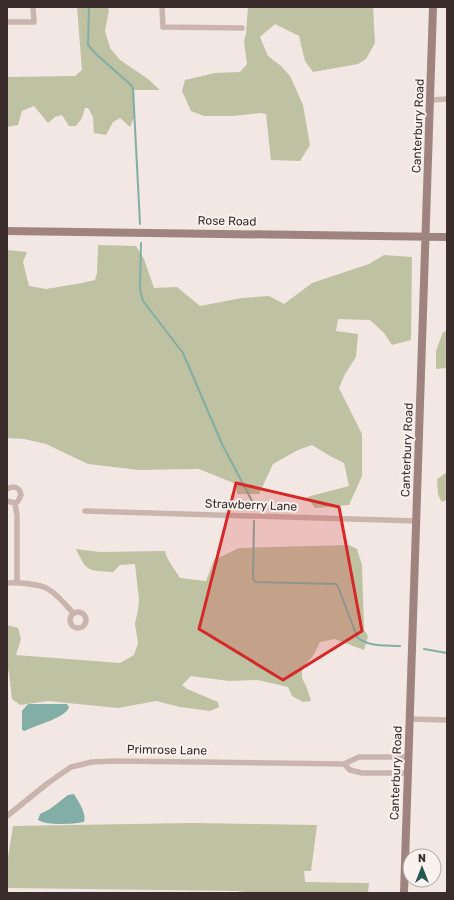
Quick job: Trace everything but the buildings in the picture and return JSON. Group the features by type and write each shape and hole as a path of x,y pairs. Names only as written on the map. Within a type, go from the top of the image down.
{"street":[{"path":"7,22 34,22 33,7"},
{"path":"162,7 163,27 242,28"},
{"name":"Canterbury Road","path":"404,893 433,7"},
{"path":"430,100 447,100"},
{"name":"Rose Road","path":"7,231 447,237"},
{"path":"7,489 12,486 20,490 20,498 15,503"},
{"path":"7,501 15,503"},
{"path":"15,503 17,515 17,582"},
{"name":"Strawberry Lane","path":"85,511 417,521"},
{"path":"7,583 17,582 47,588 62,600 73,613"},
{"path":"410,719 447,720"},
{"name":"Primrose Lane","path":"7,816 48,783 71,768 92,762 115,760 344,764 360,757 408,757"},
{"name":"Primrose Lane","path":"344,764 350,770 362,773 408,773"}],"highlighted area":[{"path":"236,483 339,507 362,631 283,680 199,629"}],"green space":[{"path":"77,7 107,7 109,10 105,31 110,48 120,60 148,79 160,90 134,90 135,116 130,127 120,118 113,122 106,135 94,133 93,117 88,108 85,108 82,118 76,126 69,126 62,115 55,117 48,123 34,106 22,111 18,125 7,127 7,77 75,76 82,70"},
{"path":"248,7 373,7 375,43 366,59 358,64 313,72 305,61 299,36 275,24 260,37 268,56 281,66 290,76 303,105 310,145 300,161 271,160 266,114 204,116 191,111 182,91 185,80 215,73 240,72 247,64 244,41"},
{"path":"98,245 136,246 144,259 154,288 177,287 200,306 242,298 269,296 284,304 312,283 369,264 384,255 412,257 411,340 392,345 384,333 370,320 338,319 336,331 358,334 356,357 345,374 339,388 362,434 362,476 349,505 315,508 307,497 349,486 344,463 312,445 298,450 273,464 259,494 237,494 236,484 199,469 139,470 88,464 46,444 24,439 7,438 7,250 27,252 23,262 29,286 46,289 95,280 97,273"},
{"path":"447,331 447,367 436,369 436,351 443,332"},
{"path":"447,472 447,500 442,502 438,495 437,479"},
{"path":"349,545 357,549 362,565 364,630 368,636 364,650 335,639 320,642 313,656 302,668 302,678 311,701 303,702 292,696 288,687 258,680 229,681 191,676 182,685 187,689 218,702 219,707 210,711 180,707 156,701 118,708 48,701 20,705 12,699 7,666 7,625 18,628 21,639 16,655 120,663 134,655 138,643 135,624 139,600 135,564 120,565 113,572 89,569 83,562 76,549 100,552 165,551 169,562 180,578 206,581 214,560 239,548"},
{"path":"192,823 317,825 311,871 304,871 305,882 369,883 368,893 249,893 238,891 8,888 7,864 13,826"}],"water":[{"path":"28,704 67,704 69,707 62,715 25,731 22,730 22,711"},
{"path":"74,794 83,811 85,818 84,822 54,824 38,820 40,814 50,809 68,795"}],"waterway":[{"path":"89,7 88,45 131,85 133,89 140,224"},
{"path":"141,243 140,290 143,301 183,353 222,444 252,501 254,510"},
{"path":"254,521 253,578 255,582 336,584 357,637 371,644 400,646"},
{"path":"424,649 447,653"}]}
